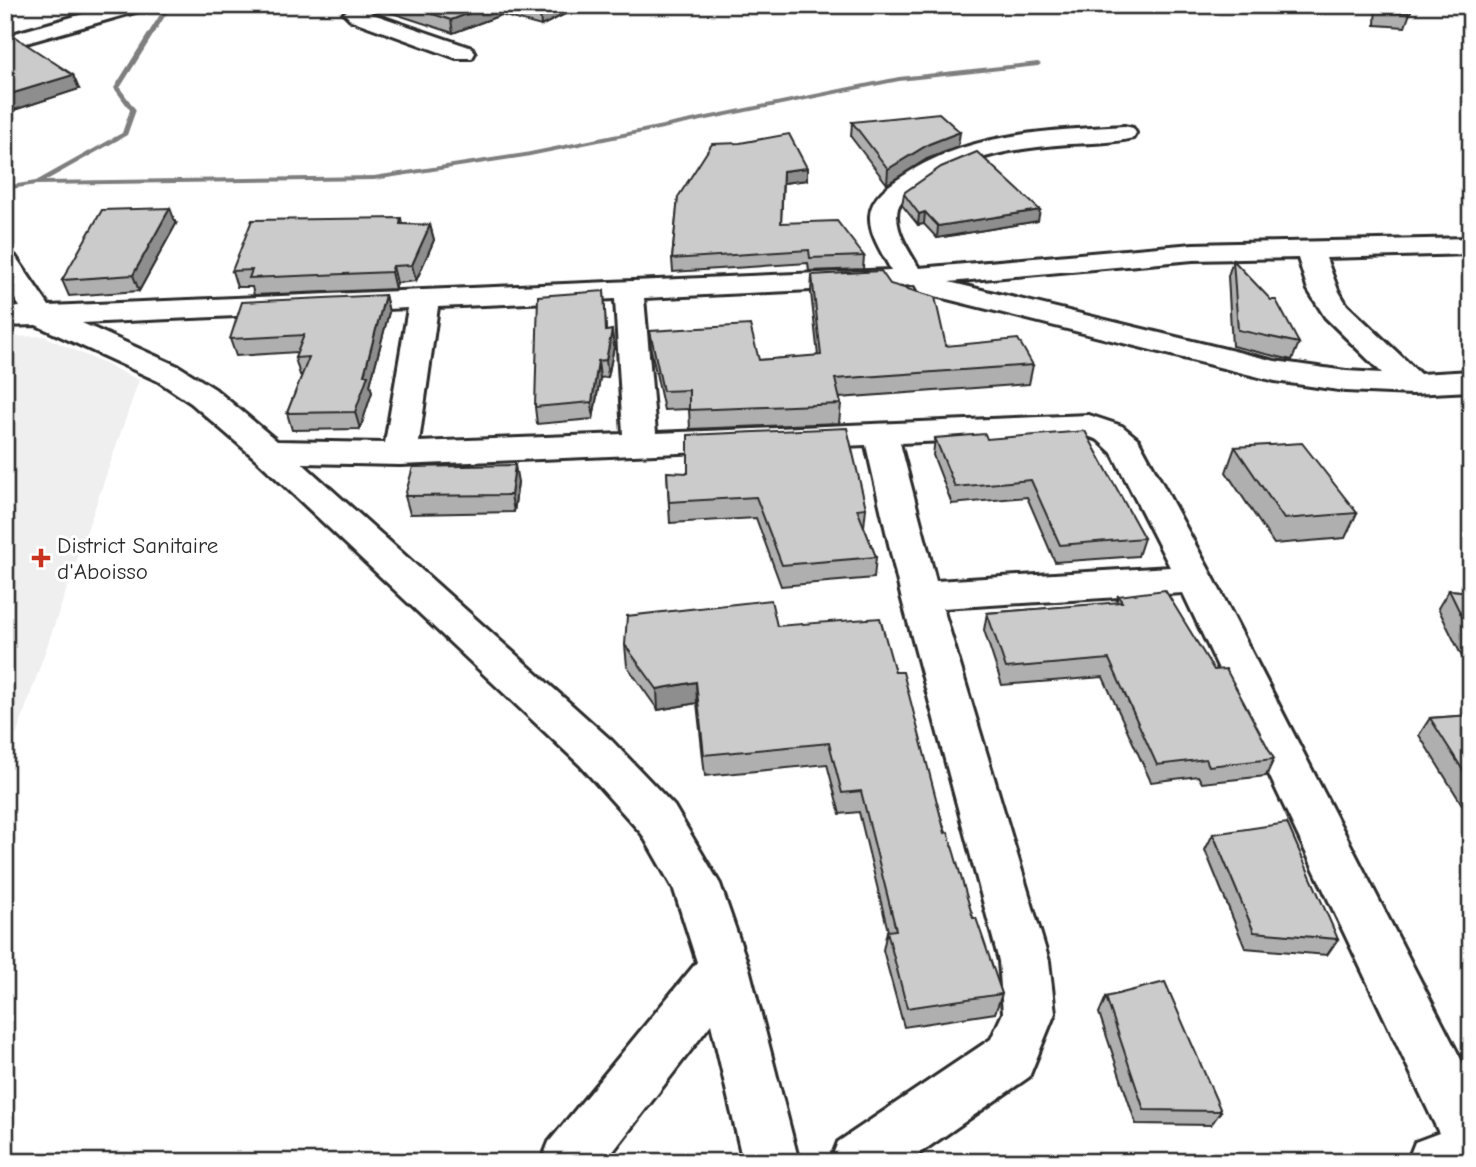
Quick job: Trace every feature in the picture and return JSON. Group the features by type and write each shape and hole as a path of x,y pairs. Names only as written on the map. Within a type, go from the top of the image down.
{"street":[{"path":"370,5 354,13 464,53"},
{"path":"5,43 135,6"},
{"path":"905,278 884,225 884,209 892,196 922,172 979,150 1025,142 1124,133"},
{"path":"23,316 905,278 1193,252 1471,246"},
{"path":"1309,249 1322,290 1336,311 1412,384"},
{"path":"5,262 23,316 169,374 202,397 269,452 596,753 658,820 696,884 724,968 771,1162"},
{"path":"905,278 1275,372 1346,381 1412,384 1471,381"},
{"path":"629,290 640,442"},
{"path":"400,454 424,299"},
{"path":"269,452 400,454 1088,425 1110,433 1126,447 1195,579 1471,1138"},
{"path":"858,1162 1010,1058 1028,1013 1024,961 920,596 880,432"},
{"path":"920,596 1195,579"},
{"path":"569,1162 724,968"},
{"path":"1435,1162 1471,1153"}],"shaded area":[{"name":"District Sanitaire d'Aboisso","path":"44,336 139,380 16,736 5,748 5,337"}],"building":[{"path":"405,5 491,5 451,20"},
{"path":"511,5 556,5 540,13"},
{"path":"1380,5 1413,5 1410,13 1380,12"},
{"path":"12,35 73,75 5,94 5,37"},
{"path":"939,113 960,132 929,144 888,169 852,122"},
{"path":"789,134 807,168 783,171 781,223 837,221 864,256 810,258 809,250 672,259 678,197 712,144 740,143"},
{"path":"977,152 1040,210 938,226 925,212 919,214 905,192 941,167"},
{"path":"170,208 133,275 62,280 102,210"},
{"path":"401,218 400,224 430,225 412,265 393,266 391,272 249,278 252,270 232,271 252,220"},
{"path":"1233,260 1271,300 1276,300 1299,343 1238,330"},
{"path":"881,271 890,284 935,297 946,346 1018,339 1033,365 835,379 841,404 689,410 689,390 663,391 650,331 750,325 759,360 821,355 812,275"},
{"path":"604,291 606,331 612,330 606,360 598,361 592,402 535,407 538,296"},
{"path":"385,295 364,375 368,375 355,412 287,413 309,357 295,358 304,335 230,339 242,302"},
{"path":"847,428 866,508 857,509 876,557 782,565 756,497 669,502 667,472 688,473 688,435"},
{"path":"1085,431 1144,538 1060,545 1031,480 955,487 935,438 985,434 987,439"},
{"path":"1302,443 1357,513 1284,519 1235,447"},
{"path":"515,465 511,495 405,496 413,467"},
{"path":"1165,590 1214,670 1226,669 1274,759 1209,766 1206,759 1157,765 1109,659 1006,668 987,613 1122,602 1118,596"},
{"path":"1449,590 1471,592 1471,635"},
{"path":"771,600 777,626 880,618 895,672 903,672 945,833 948,832 973,918 976,918 1002,994 907,1008 887,931 896,930 861,791 842,793 829,743 704,755 696,682 657,689 625,645 627,616"},
{"path":"1471,715 1471,783 1430,718"},
{"path":"1287,823 1338,939 1254,932 1213,834"},
{"path":"1165,982 1221,1111 1144,1110 1106,997"}],"waterway":[{"path":"39,181 125,134 133,110 117,88 169,5"},
{"path":"5,188 36,183 374,178 525,155 899,79 1038,64"}],"place":[{"name":"District Sanitaire d'Aboisso","path":"41,558"}]}
